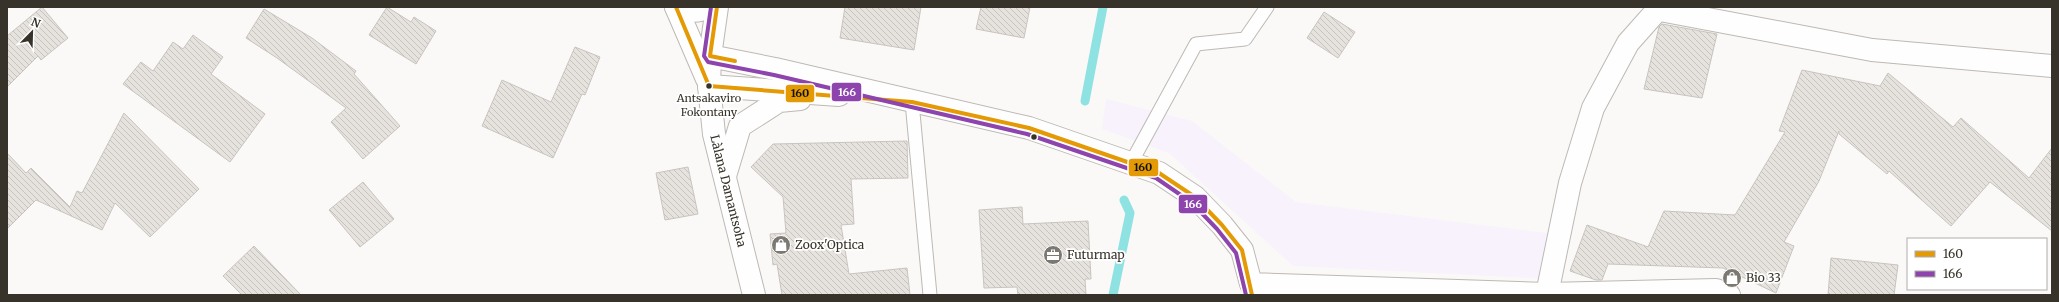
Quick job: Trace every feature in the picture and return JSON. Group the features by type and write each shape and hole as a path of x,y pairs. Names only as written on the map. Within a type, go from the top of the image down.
{"main road":[{"path":"676,7 691,11 702,11 708,7"},
{"path":"676,7 709,86"},
{"path":"709,86 710,56 717,7"},
{"path":"1547,294 1570,183 1593,108 1628,43 1660,8 1872,50 2052,66"},
{"path":"710,56 775,69 1029,128 1159,173 1200,203 1222,225 1242,250 1251,284 1547,294 1716,290 1729,295"},
{"path":"709,86 842,95 912,102"},
{"name":"Làlana Damantsoha","path":"709,86 714,134 754,295"},
{"path":"725,177 740,126 779,102 842,95"}],"lane":[{"path":"1131,163 1196,44 1245,39 1267,7"},
{"path":"912,102 930,295"}],"shaded area":[{"path":"1106,99 1192,121 1296,202 1555,234 1549,279 1293,266 1169,153 1102,129"}],"building":[{"path":"42,7 68,38 41,60 38,56 7,87 7,36"},
{"path":"387,7 411,22 414,17 436,31 416,64 369,35"},
{"path":"845,7 921,7 914,50 840,38"},
{"path":"981,7 1030,7 1024,38 976,29"},
{"path":"264,9 312,38 356,71 354,74 400,126 363,159 331,122 346,108 277,58 246,38"},
{"path":"1324,12 1355,32 1338,58 1307,38"},
{"path":"1662,24 1717,34 1702,98 1644,89 1659,27"},
{"path":"193,35 223,57 211,74 265,114 230,162 123,84 141,62 153,71 173,42 183,49"},
{"path":"575,47 600,57 585,95 582,94 553,158 482,126 502,80 551,102"},
{"path":"1802,70 1880,86 1888,73 1953,127 1961,118 2029,178 2052,148 2052,231 1990,182 1951,226 1889,171 1887,174 1839,134 1839,131 1819,181 1784,242 1794,246 1776,293 1723,268 1608,264 1602,280 1596,280 1570,271 1587,225 1648,247 1664,211 1735,215 1785,132 1779,131"},
{"path":"124,113 199,189 150,237 115,203 102,230 36,200 7,229 7,153 26,173 31,168 70,207 77,191 82,193"},
{"path":"907,141 908,178 851,179 854,224 841,225 849,274 907,268 910,295 782,295 777,264 773,265 770,234 786,233 783,197 751,167 773,144"},
{"path":"688,167 698,214 665,220 656,173"},
{"path":"363,182 394,219 360,247 329,210"},
{"path":"1022,207 1023,224 1088,221 1091,279 1085,279 1086,295 1018,295 1017,287 984,288 979,210"},
{"path":"254,246 301,295 242,295 223,276"},
{"path":"1831,258 1898,265 1894,295 1828,295"}],"waterway":[{"path":"1085,101 1103,7"},
{"path":"1113,295 1130,213 1124,200"}],"transit line":[{"name":"160","path":"676,7 709,86 912,102 1029,128 1159,173 1195,197 1222,225 1242,250 1252,295"},
{"name":"166","path":"711,7 704,56 708,62 774,75 1027,134 1156,178 1191,202 1217,229 1236,253 1246,295"},
{"name":"160","path":"717,7 710,56 735,61"}],"place":[{"name":"Antsakaviro Fokontany","path":"709,86"},
{"name":"Zoox'Optica","path":"781,245"},
{"name":"Futurmap","path":"1053,255"},
{"name":"Bio 33","path":"1732,278"}]}
